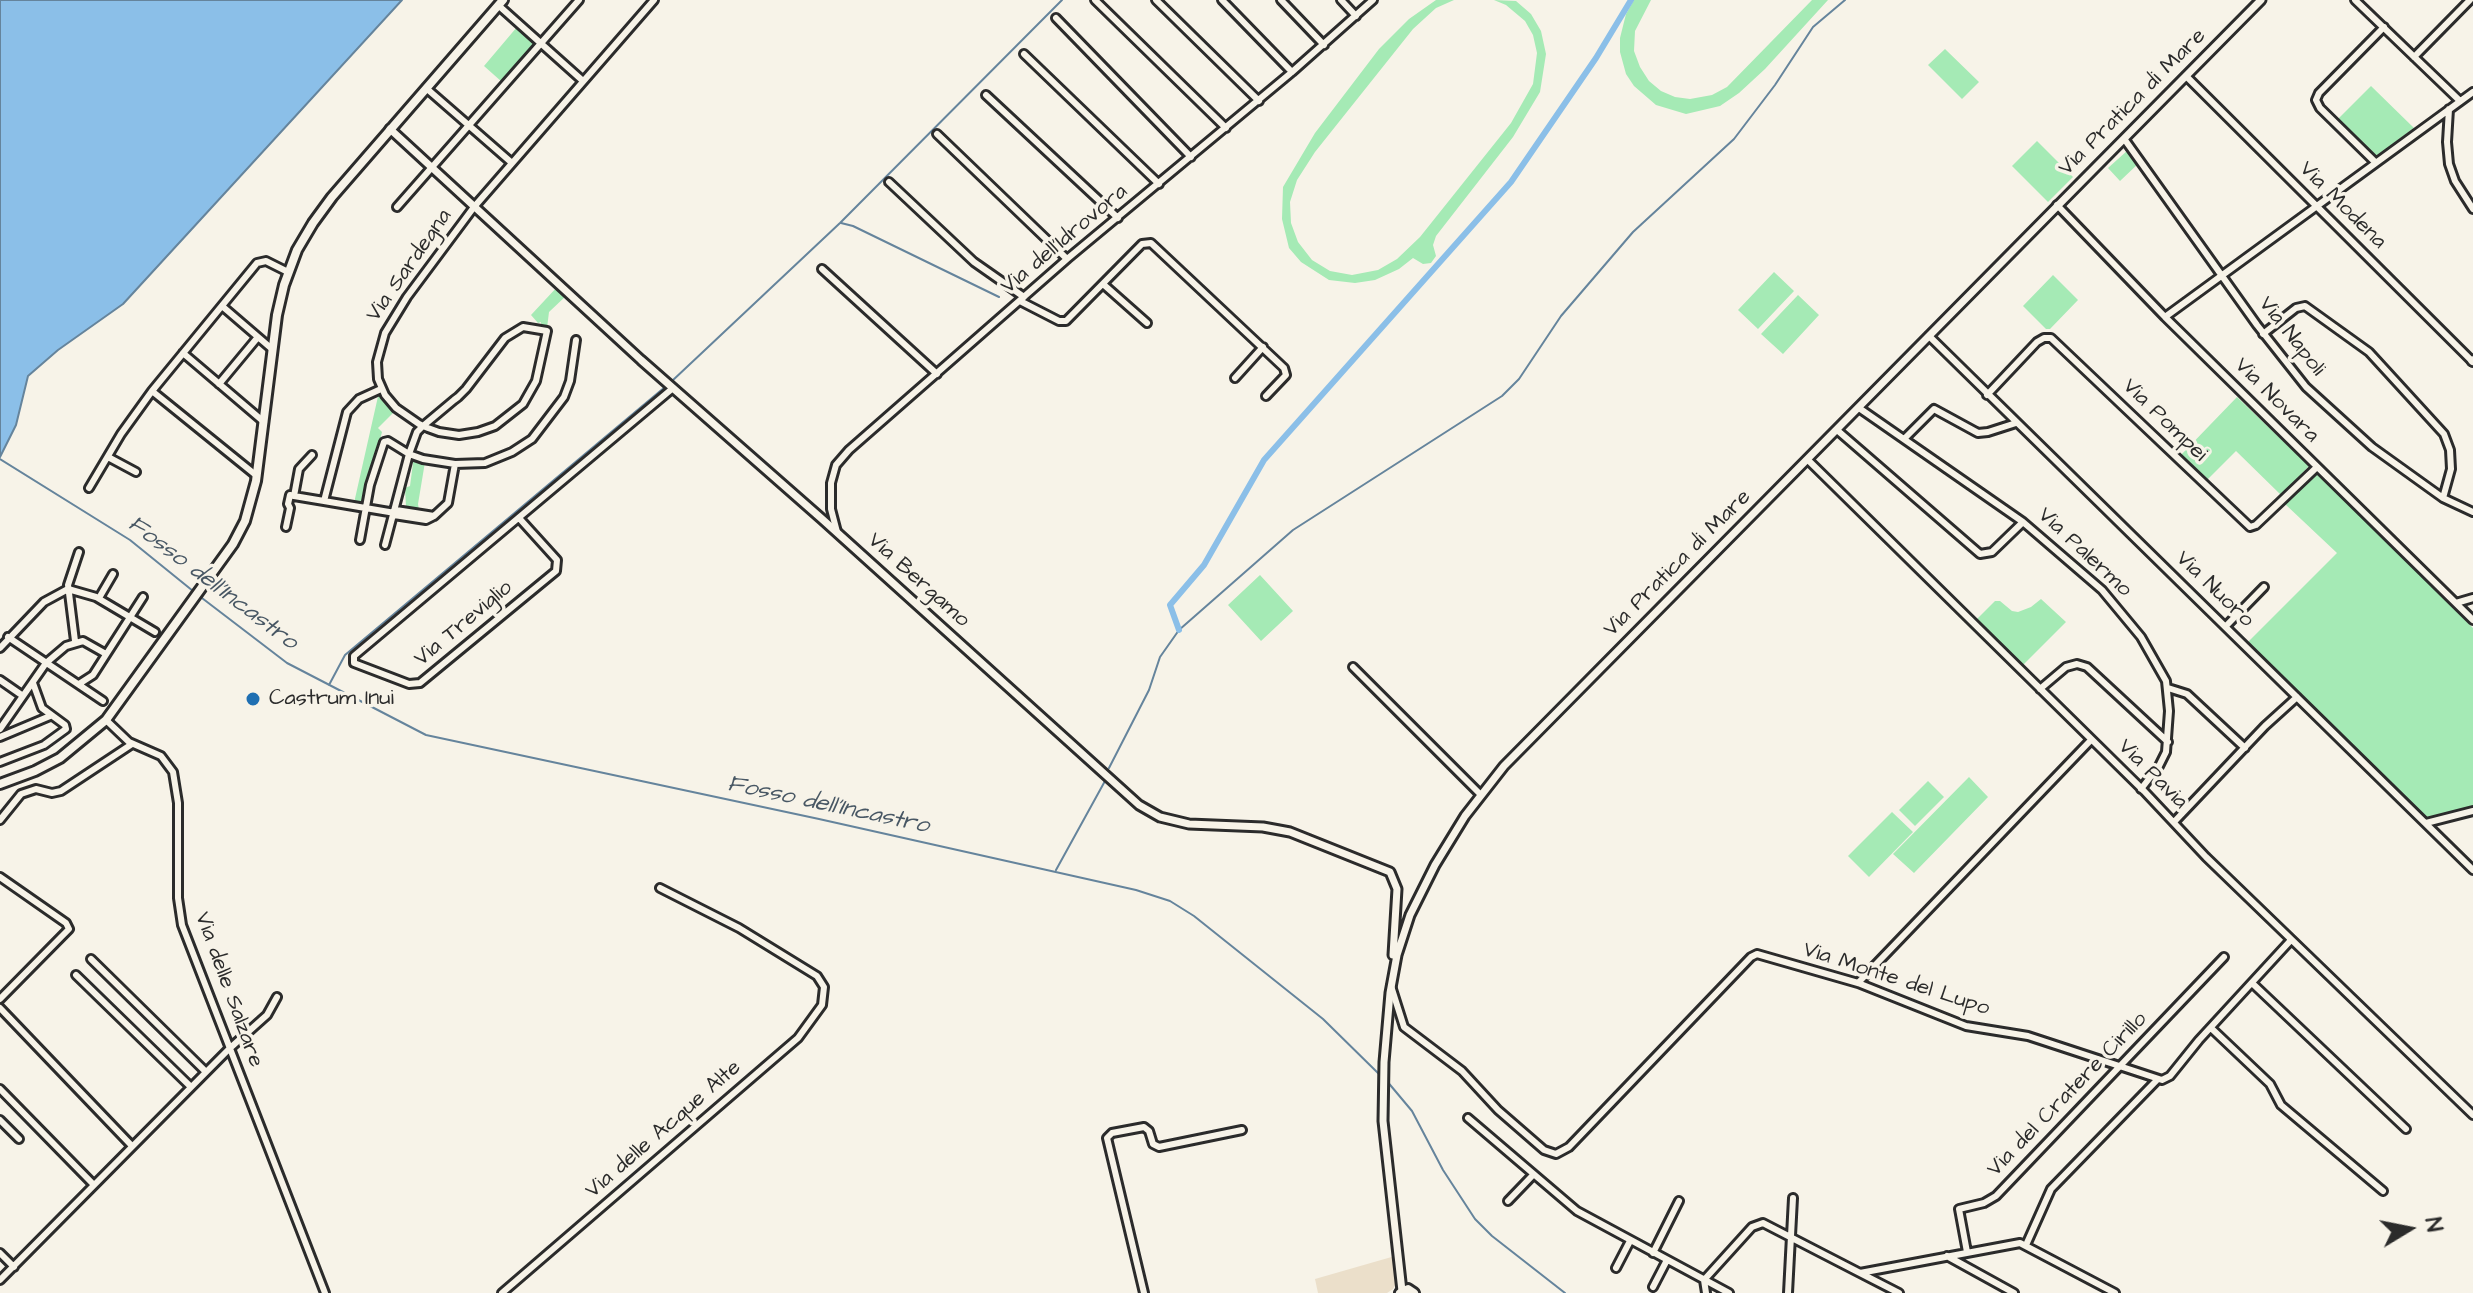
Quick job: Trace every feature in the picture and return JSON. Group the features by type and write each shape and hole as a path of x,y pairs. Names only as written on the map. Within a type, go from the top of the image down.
{"main road":[{"path":"0,784 60,758 106,720 212,574 243,525 257,476 278,309 288,272 313,223 500,2"}],"street":[{"path":"397,207 579,0"},
{"path":"1095,0 1226,128"},
{"path":"1156,0 1259,101"},
{"path":"1222,0 1292,72"},
{"path":"1281,0 1324,45"},
{"path":"1341,0 1356,16"},
{"name":"Via dell'Idrovora","path":"837,532 831,513 831,479 838,463 849,450 1067,259 1259,101 1373,0"},
{"name":"Via Pratica di Mare","path":"1409,1292 1402,1279 1384,1134 1384,1062 1391,986 1401,941 1416,900 1442,852 1480,794 1504,766 2261,0"},
{"path":"2355,0 2460,101"},
{"path":"2414,57 2470,0"},
{"name":"Via Sardegna","path":"381,389 377,362 385,333 407,297 474,207 653,1"},
{"path":"500,2 583,81"},
{"path":"1056,18 1191,157"},
{"path":"2375,162 2320,108 2316,100 2319,93 2384,27"},
{"path":"1024,54 1159,184"},
{"name":"Via Modena","path":"2186,76 2473,361"},
{"path":"426,88 512,163"},
{"path":"986,95 1118,218"},
{"path":"2165,317 2471,95"},
{"path":"2449,109 2449,164 2473,209"},
{"name":"Via Bergamo","path":"390,129 673,388 1134,801 1150,812 1195,825 1286,831 1390,872 1397,891 1391,986"},
{"path":"937,134 1067,259"},
{"name":"Via Napoli","path":"2125,140 2263,334 2322,404 2372,447 2443,498 2473,512"},
{"path":"889,182 974,262 1022,299 1064,322 1142,244 1149,242 1286,372 1266,396"},
{"name":"Via Novara","path":"2057,205 2165,317 2473,620"},
{"path":"89,488 152,391 257,263 262,261 288,272"},
{"path":"822,269 937,374"},
{"path":"1103,284 1147,323"},
{"path":"222,306 272,349"},
{"path":"2263,334 2294,309 2305,306 2369,352 2438,425 2446,438 2451,469 2443,498"},
{"path":"324,501 347,412 361,398 381,389 396,408 423,426 443,433 466,434 491,428 511,417 535,384 547,331 523,327 505,338 466,389 423,426 414,438 385,545"},
{"name":"Via Nuoro","path":"1929,336 2473,870"},
{"path":"219,384 258,337"},
{"name":"Via Pompei","path":"1987,395 2037,342 2046,337 2053,339 2250,527 2256,525 2317,467"},
{"path":"360,540 370,485 383,443 388,441 409,454 455,464 485,463 512,452 532,439 564,397 570,381 576,340"},
{"path":"1235,378 1263,347"},
{"path":"183,353 264,422"},
{"name":"Via Treviglio","path":"519,518 557,560 556,571 420,683 409,684 354,663 354,656 673,388"},
{"path":"152,391 257,476"},
{"name":"Via Palermo","path":"1859,408 2023,522 2117,606 2148,647 2168,688 2168,742 2162,762 2141,789"},
{"path":"1905,438 1934,409 1978,433 2016,423"},
{"path":"1837,430 1980,554 1992,552 2023,522"},
{"path":"294,496 299,469 312,455"},
{"path":"108,457 136,472"},
{"name":"Via Pavia","path":"1808,460 2206,857 2473,1115"},
{"path":"286,527 290,495 395,513 434,516 448,503 455,464"},
{"path":"75,641 68,589 79,552"},
{"path":"99,598 113,574"},
{"path":"2226,626 2264,587"},
{"path":"0,648 46,600 68,589 99,598 155,632"},
{"path":"79,684 92,676 143,597"},
{"path":"2456,603 2473,598"},
{"path":"8,637 103,701"},
{"path":"0,729 46,663 66,646 75,641 90,644 106,654"},
{"path":"2040,689 2066,667 2077,664 2087,667 2168,742"},
{"path":"1353,667 1480,794"},
{"path":"0,680 23,696"},
{"path":"0,762 47,743 63,733 66,727 40,705 33,683"},
{"path":"2168,688 2187,694 2245,748"},
{"path":"2174,822 2297,697"},
{"path":"0,737 50,716"},
{"name":"Via delle Salzare","path":"106,720 132,744 161,756 174,775 178,803 181,920 325,1293"},
{"path":"1858,983 2091,740"},
{"path":"0,820 23,793 36,789 52,793 61,791 132,744"},
{"path":"2426,823 2472,813"},
{"path":"0,877 69,927 0,999"},
{"name":"Via delle Acque Alte","path":"502,1293 798,1038 822,1005 824,992 821,981 739,928 660,888"},
{"path":"2026,1245 2051,1189 2157,1080 2169,1078 2291,940"},
{"name":"Via Monte del Lupo","path":"1391,986 1404,1027 1466,1075 1498,1110 1542,1148 1556,1154 1569,1147 1751,957 1762,955 1858,983 1966,1026 2028,1036 2157,1080"},
{"name":"Via del Cratere Cirillo","path":"1967,1252 1959,1209 1987,1202 1996,1196 2224,957"},
{"path":"91,959 206,1072"},
{"path":"76,975 191,1087"},
{"path":"2252,983 2406,1129"},
{"path":"0,1280 229,1049 267,1015 277,997"},
{"path":"0,1008 132,1146"},
{"path":"2211,1028 2270,1084 2281,1105 2383,1191"},
{"path":"0,1089 94,1185"},
{"path":"1468,1118 1577,1211 1729,1293"},
{"path":"0,1120 19,1139"},
{"path":"1144,1293 1106,1142 1108,1137 1112,1133 1144,1127 1149,1131 1154,1145 1159,1147 1242,1130"},
{"path":"1508,1201 1533,1175"},
{"path":"1788,1293 1793,1198"},
{"path":"1653,1253 1679,1201"},
{"path":"1704,1280 1755,1225 1765,1224 1899,1293"},
{"path":"1616,1268 1630,1241"},
{"path":"1860,1273 2016,1243 2026,1245 2115,1293"},
{"path":"0,1253 14,1267"},
{"path":"1947,1256 2014,1293"},
{"path":"1653,1287 1667,1260"},
{"path":"1704,1280 1706,1293"}],"shaded area":[{"path":"1395,1256 1399,1278 1387,1293 1318,1293 1315,1279"}],"green space":[{"path":"1436,0 1454,0 1436,8 1413,29 1315,152 1297,180 1290,202 1291,223 1298,242 1312,260 1330,271 1352,275 1378,270 1397,259 1420,237 1511,123 1533,84 1537,53 1533,35 1525,21 1506,5 1494,0 1516,1 1531,14 1541,31 1546,54 1540,92 1513,137 1436,236 1433,245 1436,256 1431,263 1423,264 1413,258 1399,269 1375,280 1355,283 1329,280 1301,262 1289,248 1282,219 1283,187 1315,133 1379,49 1409,19"},
{"path":"1634,0 1651,0 1635,31 1634,51 1640,67 1649,81 1661,91 1690,99 1712,95 1727,87 1812,0 1828,0 1739,93 1720,106 1686,114 1656,105 1634,86 1626,74 1620,38 1626,14"},
{"path":"517,27 535,43 502,82 484,66"},
{"path":"1945,49 1979,82 1962,99 1928,65"},
{"path":"2371,86 2414,128 2375,157 2337,120"},
{"path":"2037,141 2073,177 2048,202 2012,166"},
{"path":"2128,150 2139,163 2120,181 2108,168"},
{"path":"1774,272 1794,291 1758,329 1738,310"},
{"path":"2053,275 2078,300 2050,329 2046,329 2023,306"},
{"path":"558,286 567,295 549,312 547,328 541,326 541,322 538,323 531,315"},
{"path":"1798,295 1819,315 1783,354 1761,334"},
{"path":"379,392 394,412 378,428 382,432 363,505 354,503"},
{"path":"2237,397 2309,466 2281,495 2236,451 2207,480 2181,455"},
{"path":"410,462 425,462 419,510 406,507 405,488 410,486 413,463"},
{"path":"2317,472 2473,628 2473,808 2428,820 2248,642 2337,553 2285,504"},
{"path":"1260,575 1293,611 1261,641 1228,605"},
{"path":"2041,599 2066,622 2022,666 1975,621 1995,601 2018,612"},
{"path":"1969,777 1988,797 1914,873 1893,854"},
{"path":"1928,781 1944,797 1915,826 1899,810"},
{"path":"1892,812 1913,832 1869,877 1848,856"}],"water":[{"path":"0,0 402,0 123,304 58,350 28,376 16,425 0,457"}],"waterway":[{"path":"672,381 840,223 1062,0"},
{"path":"1179,630 1170,605 1204,565 1264,460 1511,182 1596,58 1631,0"},
{"path":"1109,768 1149,690 1160,657 1179,630 1293,530 1502,396 1519,379 1561,316 1633,232 1734,139 1813,27 1845,0"},
{"path":"841,223 999,297"},
{"path":"329,685 345,655 665,387"},
{"name":"Fosso dell'Incastro","path":"0,459 130,540 193,591"},
{"name":"Fosso dell'Incastro","path":"198,595 287,663 426,735 819,819 1136,890 1170,901 1194,916 1323,1019 1381,1076"},
{"path":"1056,870 1105,781"},
{"name":"Fosso dell'Incastro","path":"1386,1080 1412,1111 1443,1170 1475,1219 1565,1293"}],"place":[{"name":"Castrum Inui","path":"253,699"}]}
